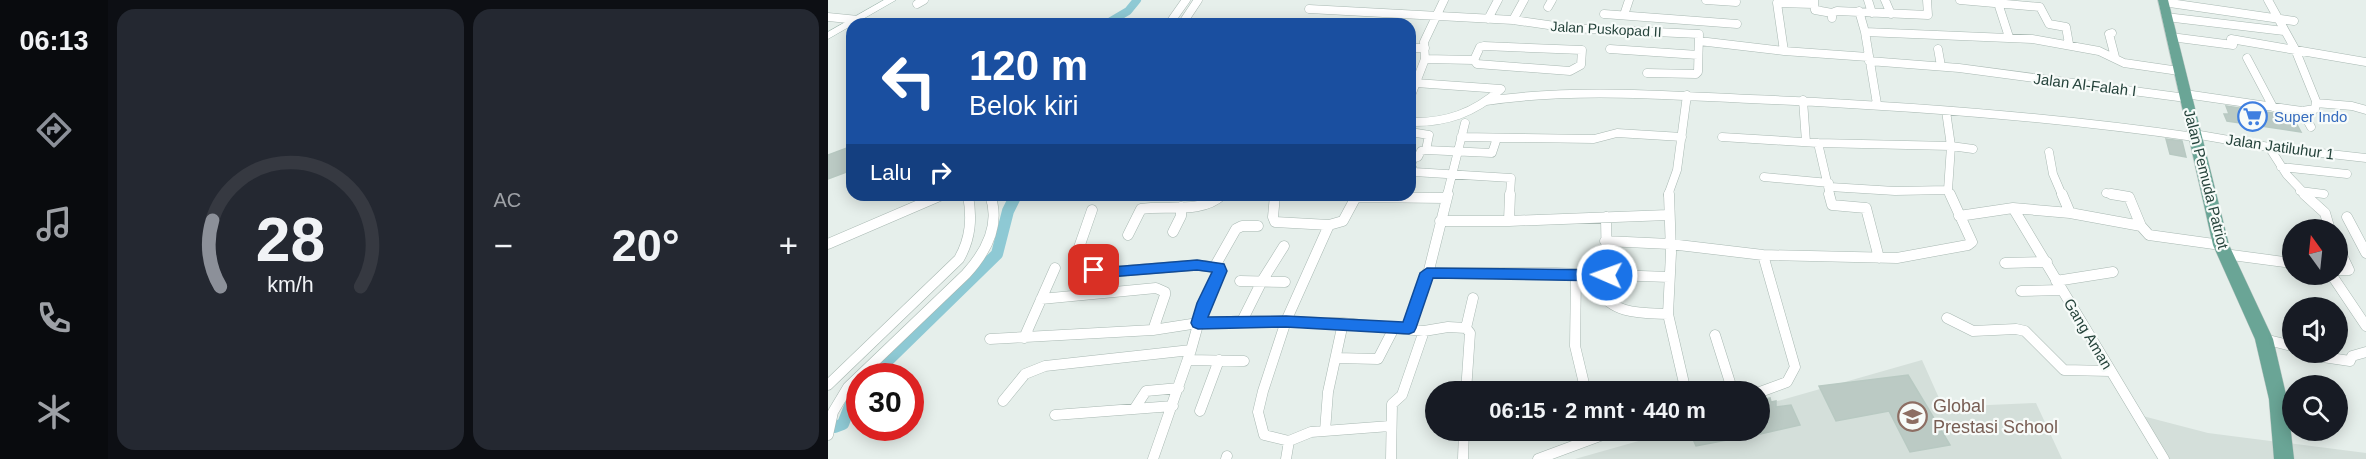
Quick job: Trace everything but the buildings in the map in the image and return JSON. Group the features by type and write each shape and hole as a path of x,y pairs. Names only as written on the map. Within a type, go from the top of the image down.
{"main road":[{"name":"Jalan Pemuda Patriot","path":"2164,6 2222,250 2264,339 2277,399 2284,459"}],"street":[{"path":"861,18 891,0"},
{"path":"1173,18 1186,0"},
{"path":"1186,18 1198,0"},
{"path":"1416,78 1425,58 1424,42 1434,16 1444,0"},
{"path":"1488,20 1498,0"},
{"path":"1513,21 1524,0"},
{"path":"1548,7 1552,0"},
{"path":"1624,15 1629,0"},
{"path":"1707,0 1736,2"},
{"path":"1839,0 1844,11"},
{"path":"1868,0 1872,12"},
{"path":"1885,0 1891,14"},
{"path":"1784,51 1778,3 1814,2 1815,10 1832,15 1844,11 1859,11 1921,16 1929,15 1927,0"},
{"path":"1960,0 1998,1 2040,7 2049,24 2066,27 2069,44"},
{"path":"2268,0 2295,49 2316,103"},
{"path":"1998,1 2009,37"},
{"path":"2164,6 2294,21"},
{"path":"2164,6 2284,31"},
{"name":"Jalan Puskopad II","path":"1309,9 1513,21 1699,38 1784,51 1868,59"},
{"path":"1859,11 1865,32 1877,104"},
{"path":"1604,14 1737,24"},
{"path":"1921,16 1928,35"},
{"path":"828,17 846,19"},
{"path":"1647,73 1696,74 1698,72 1700,20"},
{"path":"828,36 846,26"},
{"path":"1865,32 2009,37 2069,44 2099,51 2124,63 2179,71"},
{"path":"2112,33 2109,34 2115,57"},
{"path":"2171,37 2233,45 2231,39 2366,62"},
{"path":"1425,58 1474,60 1477,64 1570,71 1580,66 1582,50 1480,47 1474,60"},
{"path":"1416,48 1425,48"},
{"path":"1610,49 1698,55"},
{"path":"1938,49 1941,66"},
{"path":"2247,58 2273,107"},
{"name":"Jalan Al-Falah I","path":"1868,59 2302,111"},
{"path":"1416,80 1501,89 1486,102"},
{"name":"Jalan Jatiluhur 1","path":"1416,122 1446,122 1486,102 1541,95 1687,95 1877,104 2070,121 2366,158"},
{"path":"1683,381 1668,314 1670,244 1668,196 1677,170 1687,95"},
{"path":"1803,100 1806,142"},
{"path":"2316,103 2352,106 2366,110"},
{"path":"2311,127 2302,111 2312,110 2316,103"},
{"path":"1605,241 1670,244 1763,255 1879,258 1911,257 1970,245 1972,242 1948,190 1951,146 1946,111"},
{"path":"1409,328 1427,273 1465,123"},
{"path":"1416,133 1429,135 1426,150"},
{"path":"1461,137 1592,139 1617,133 1682,137"},
{"path":"1722,137 1818,143 1951,146 1973,149"},
{"path":"1416,158 1421,151 1426,150 1492,153 1497,138"},
{"path":"1818,143 1833,206 1866,208 1879,258"},
{"path":"2269,147 2300,191 2313,206 2325,213 2327,219"},
{"path":"2049,152 2053,174 2070,213"},
{"path":"2281,167 2347,174"},
{"path":"1416,172 1511,178 1509,221"},
{"path":"1764,177 1895,191 1948,190"},
{"path":"2300,191 2324,194"},
{"path":"2106,193 2129,197 2141,226 2151,235 2282,261"},
{"path":"1416,197 1446,198"},
{"path":"828,244 928,201"},
{"path":"828,385 959,259 969,238 971,212 969,201"},
{"path":"828,435 833,412 848,387 966,274 983,254 993,229 995,213 992,201"},
{"path":"1128,235 1141,210 1181,207 1215,201"},
{"path":"1274,201 1273,217 1275,222 1329,225 1342,221 1354,201"},
{"path":"1173,232 1181,207"},
{"path":"1959,216 2013,208 2070,213 2141,226"},
{"name":"Gang Aman","path":"2013,208 2164,459"},
{"path":"1092,210 1075,259 1094,263 1096,273 1197,265 1215,266 1220,269 1204,303 1190,355 1153,459"},
{"path":"1440,221 1509,221 1668,214"},
{"path":"1606,217 1607,275"},
{"path":"2347,217 2362,240 2366,253"},
{"path":"1329,225 1286,321 1263,390 1258,412 1261,428 1264,435 1289,441 1303,434 1390,426"},
{"path":"1215,266 1236,229 1242,226 1258,226"},
{"path":"1242,321 1262,281 1284,246"},
{"path":"1763,255 1795,367 1794,376 1790,382 1770,389"},
{"path":"2005,263 2047,262"},
{"path":"1024,338 1055,268"},
{"path":"2022,291 2113,272"},
{"path":"1427,273 1669,277"},
{"path":"1576,274 1575,346 1583,381"},
{"path":"1240,281 1285,282"},
{"path":"2338,285 2366,326"},
{"path":"1041,299 1156,288 1165,292 1165,295 1153,330"},
{"path":"1597,288 1606,303 1618,310 1668,314"},
{"path":"1466,328 1473,298"},
{"path":"1947,318 1972,331 2016,328 2025,331 2064,370 2110,371"},
{"path":"990,339 1153,330 1198,323 1242,321 1343,323 1424,331 1448,327 1466,328 1470,333 1467,381"},
{"path":"1325,431 1328,392 1343,323"},
{"path":"1336,358 1378,359 1394,328"},
{"path":"1391,459 1392,404 1402,395 1424,331"},
{"path":"1714,335 1729,381"},
{"path":"2264,339 2282,344"},
{"path":"2348,361 2352,356 2366,352"},
{"path":"1003,401 1025,374 1045,366 1190,355 1244,361"},
{"path":"1200,411 1219,360"},
{"path":"1136,408 1146,391 1179,388"},
{"path":"1055,415 1173,406"},
{"path":"1286,459 1289,441"},
{"path":"1463,459 1464,441"},
{"path":"1538,459 1579,441"}],"shaded area":[{"path":"1922,360 1943,407 2036,403 2062,459 1575,459 1639,441 1770,441 1770,403"},
{"path":"2135,414 2208,433 2366,453 2366,459 2164,459"}],"waterway":[{"path":"1116,18 1128,11 1137,0"},
{"path":"885,363 997,254 1008,211 1013,201"},
{"path":"835,427 843,424 846,416"}],"place":[{"name":"Super Indo","path":"2253,117"},
{"name":"Global Prestasi School","path":"1912,416"}],"route":[{"path":"1094,270 1096,273 1197,265 1219,267 1220,271 1204,303 1198,323 1286,321 1394,328 1409,328 1419,304 1427,273 1607,275"}]}
